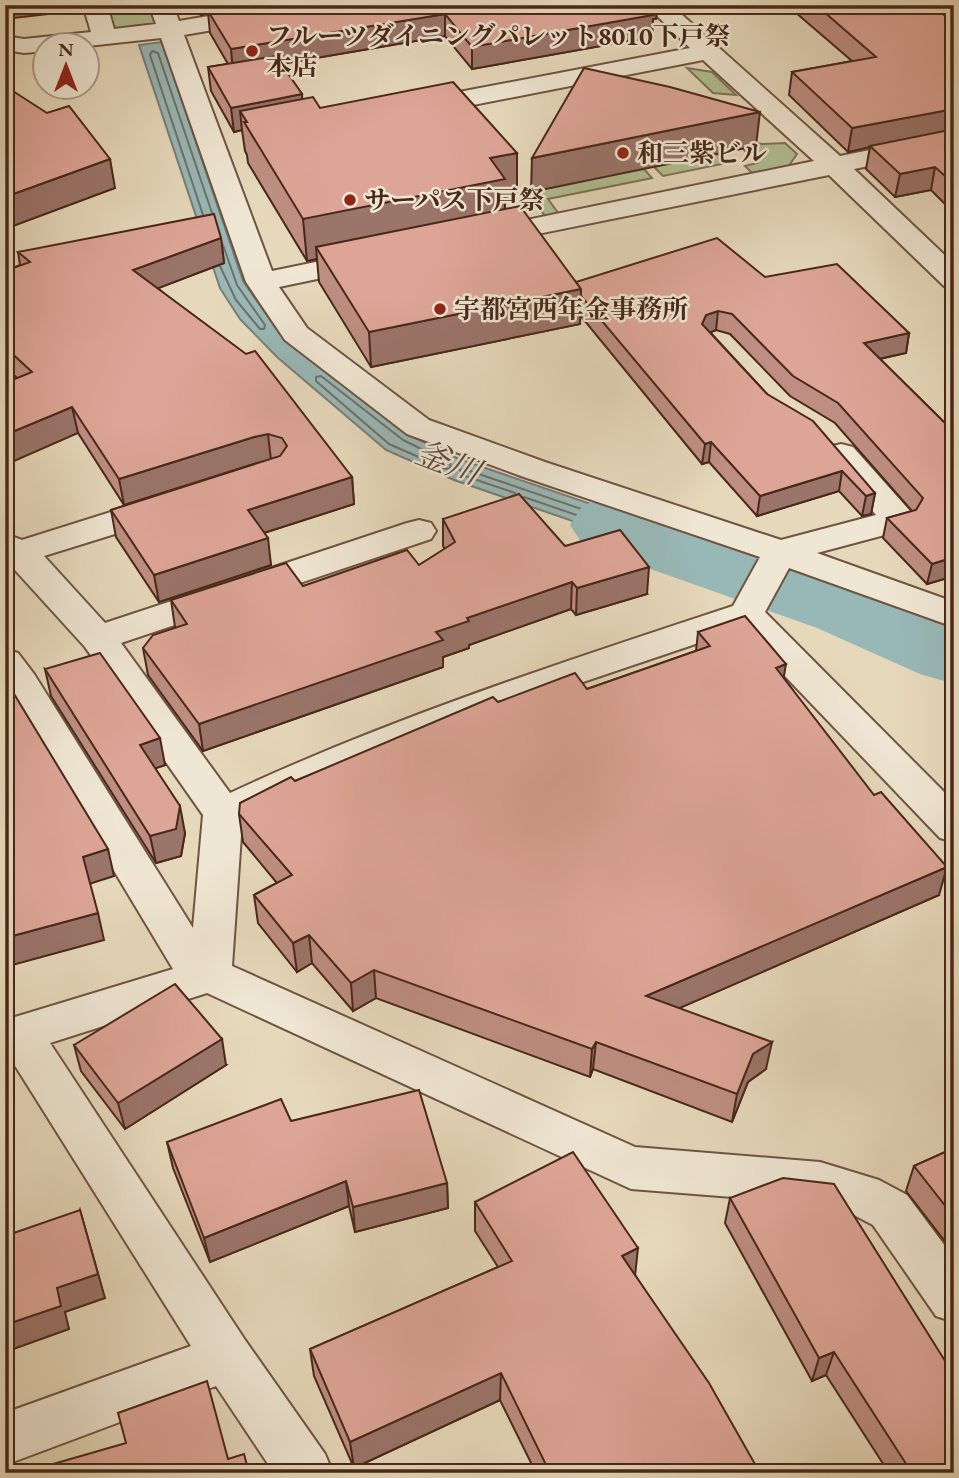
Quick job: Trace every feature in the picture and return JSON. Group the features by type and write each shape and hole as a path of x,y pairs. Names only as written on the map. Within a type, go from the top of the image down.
{"street":[{"path":"95,5 110,36"},
{"path":"5,43 24,46 110,36 163,22 316,5"},
{"path":"657,5 835,166 954,280"},
{"path":"163,22 226,145 261,282 296,334 418,427 954,615"},
{"path":"387,114 710,51"},
{"path":"453,243 954,141"},
{"path":"261,282 398,254"},
{"path":"223,813 333,761 499,696 746,614 780,552 899,520 822,432"},
{"path":"191,498 13,549 98,638 223,813 210,975"},
{"path":"98,638 419,531"},
{"path":"746,614 954,827"},
{"path":"5,662 21,682 187,956 210,975 631,1168 820,1183 862,1195 890,1210 954,1299"},
{"path":"210,975 12,1037 306,1473"},
{"path":"5,1439 227,1357"}],"green space":[{"path":"104,5 153,5 160,25 112,31"},
{"path":"687,68 712,72 736,95 713,93"},
{"path":"731,137 762,144 785,143 797,154 788,167 752,173 745,166 757,163"},
{"path":"714,151 727,163 663,176 654,167 709,155"},
{"path":"644,169 652,178 548,199 559,214 546,217 523,189"}],"water":[{"path":"162,42 243,281 282,337 407,434 459,459 755,560 743,580 454,480 386,450 277,357 240,319 220,288 139,45"},
{"path":"805,578 954,631 954,662 796,599"}],"building":[{"path":"241,5 643,5 653,15 472,47 445,14 231,49 208,11"},
{"path":"816,5 932,5 954,20 954,109 852,128 792,72 876,57"},
{"path":"276,56 302,94 231,108 208,67"},
{"path":"584,68 670,87 760,112 532,158"},
{"path":"453,82 517,153 490,158 505,179 303,219 240,111 313,97 320,108"},
{"path":"5,86 47,113 69,106 110,159 5,197"},
{"path":"954,129 954,184 935,167 900,174 870,146"},
{"path":"520,206 581,289 369,332 316,247"},
{"path":"214,214 221,238 133,270 246,354 255,351 352,477 248,510 268,538 154,575 111,510 280,456 287,446 282,438 268,434 119,479 72,407 5,435 5,383 32,372 5,347 5,271 30,262 18,252"},
{"path":"717,238 765,277 837,264 909,333 864,343 954,432 954,557 932,564 887,518 916,510 923,498 838,403 793,376 732,314 718,311 706,315 702,324 767,394 813,421 875,493 866,496 842,471 760,496 711,442 705,444 581,296 581,289 576,282"},
{"path":"519,494 565,546 620,530 649,567 577,588 572,582 467,618 469,621 436,632 443,640 199,724 143,648 153,635 187,624 171,600 286,563 303,586 407,550 419,565 455,542 443,519"},
{"path":"745,616 786,664 776,668 874,795 881,792 947,867 646,996 772,1042 753,1054 737,1094 596,1042 592,1049 374,970 351,983 309,935 293,943 254,895 292,875 239,814 240,803 291,777 295,781 493,697 498,702 575,673 587,689 710,646 698,632"},
{"path":"100,653 160,738 140,745 180,806 176,829 150,836 45,669"},
{"path":"5,679 108,849 83,857 98,913 5,938"},
{"path":"175,984 222,1039 118,1103 74,1045"},
{"path":"419,1090 447,1183 353,1207 346,1181 204,1238 167,1142 281,1099 291,1121"},
{"path":"954,1148 954,1217 914,1166"},
{"path":"573,1152 638,1248 622,1256 709,1383 760,1473 550,1473 501,1373 350,1442 310,1349 512,1261 475,1202"},
{"path":"783,1178 834,1184 947,1364 954,1369 954,1473 912,1473 834,1352 819,1358 730,1198"},
{"path":"80,1210 98,1274 57,1288 61,1306 5,1325 5,1236"},
{"path":"207,1381 228,1459 244,1454 249,1473 22,1473 126,1443 118,1413"}],"waterway":[{"name":"釜川","path":"615,525 850,606 954,651"}],"place":[{"name":"フルーツダイニングパレット8010下戸祭 本店","path":"252,51"},
{"name":"和三紫ビル","path":"623,153"},
{"name":"サーパス下戸祭","path":"350,200"},
{"name":"宇都宮西年金事務所","path":"440,309"}]}
